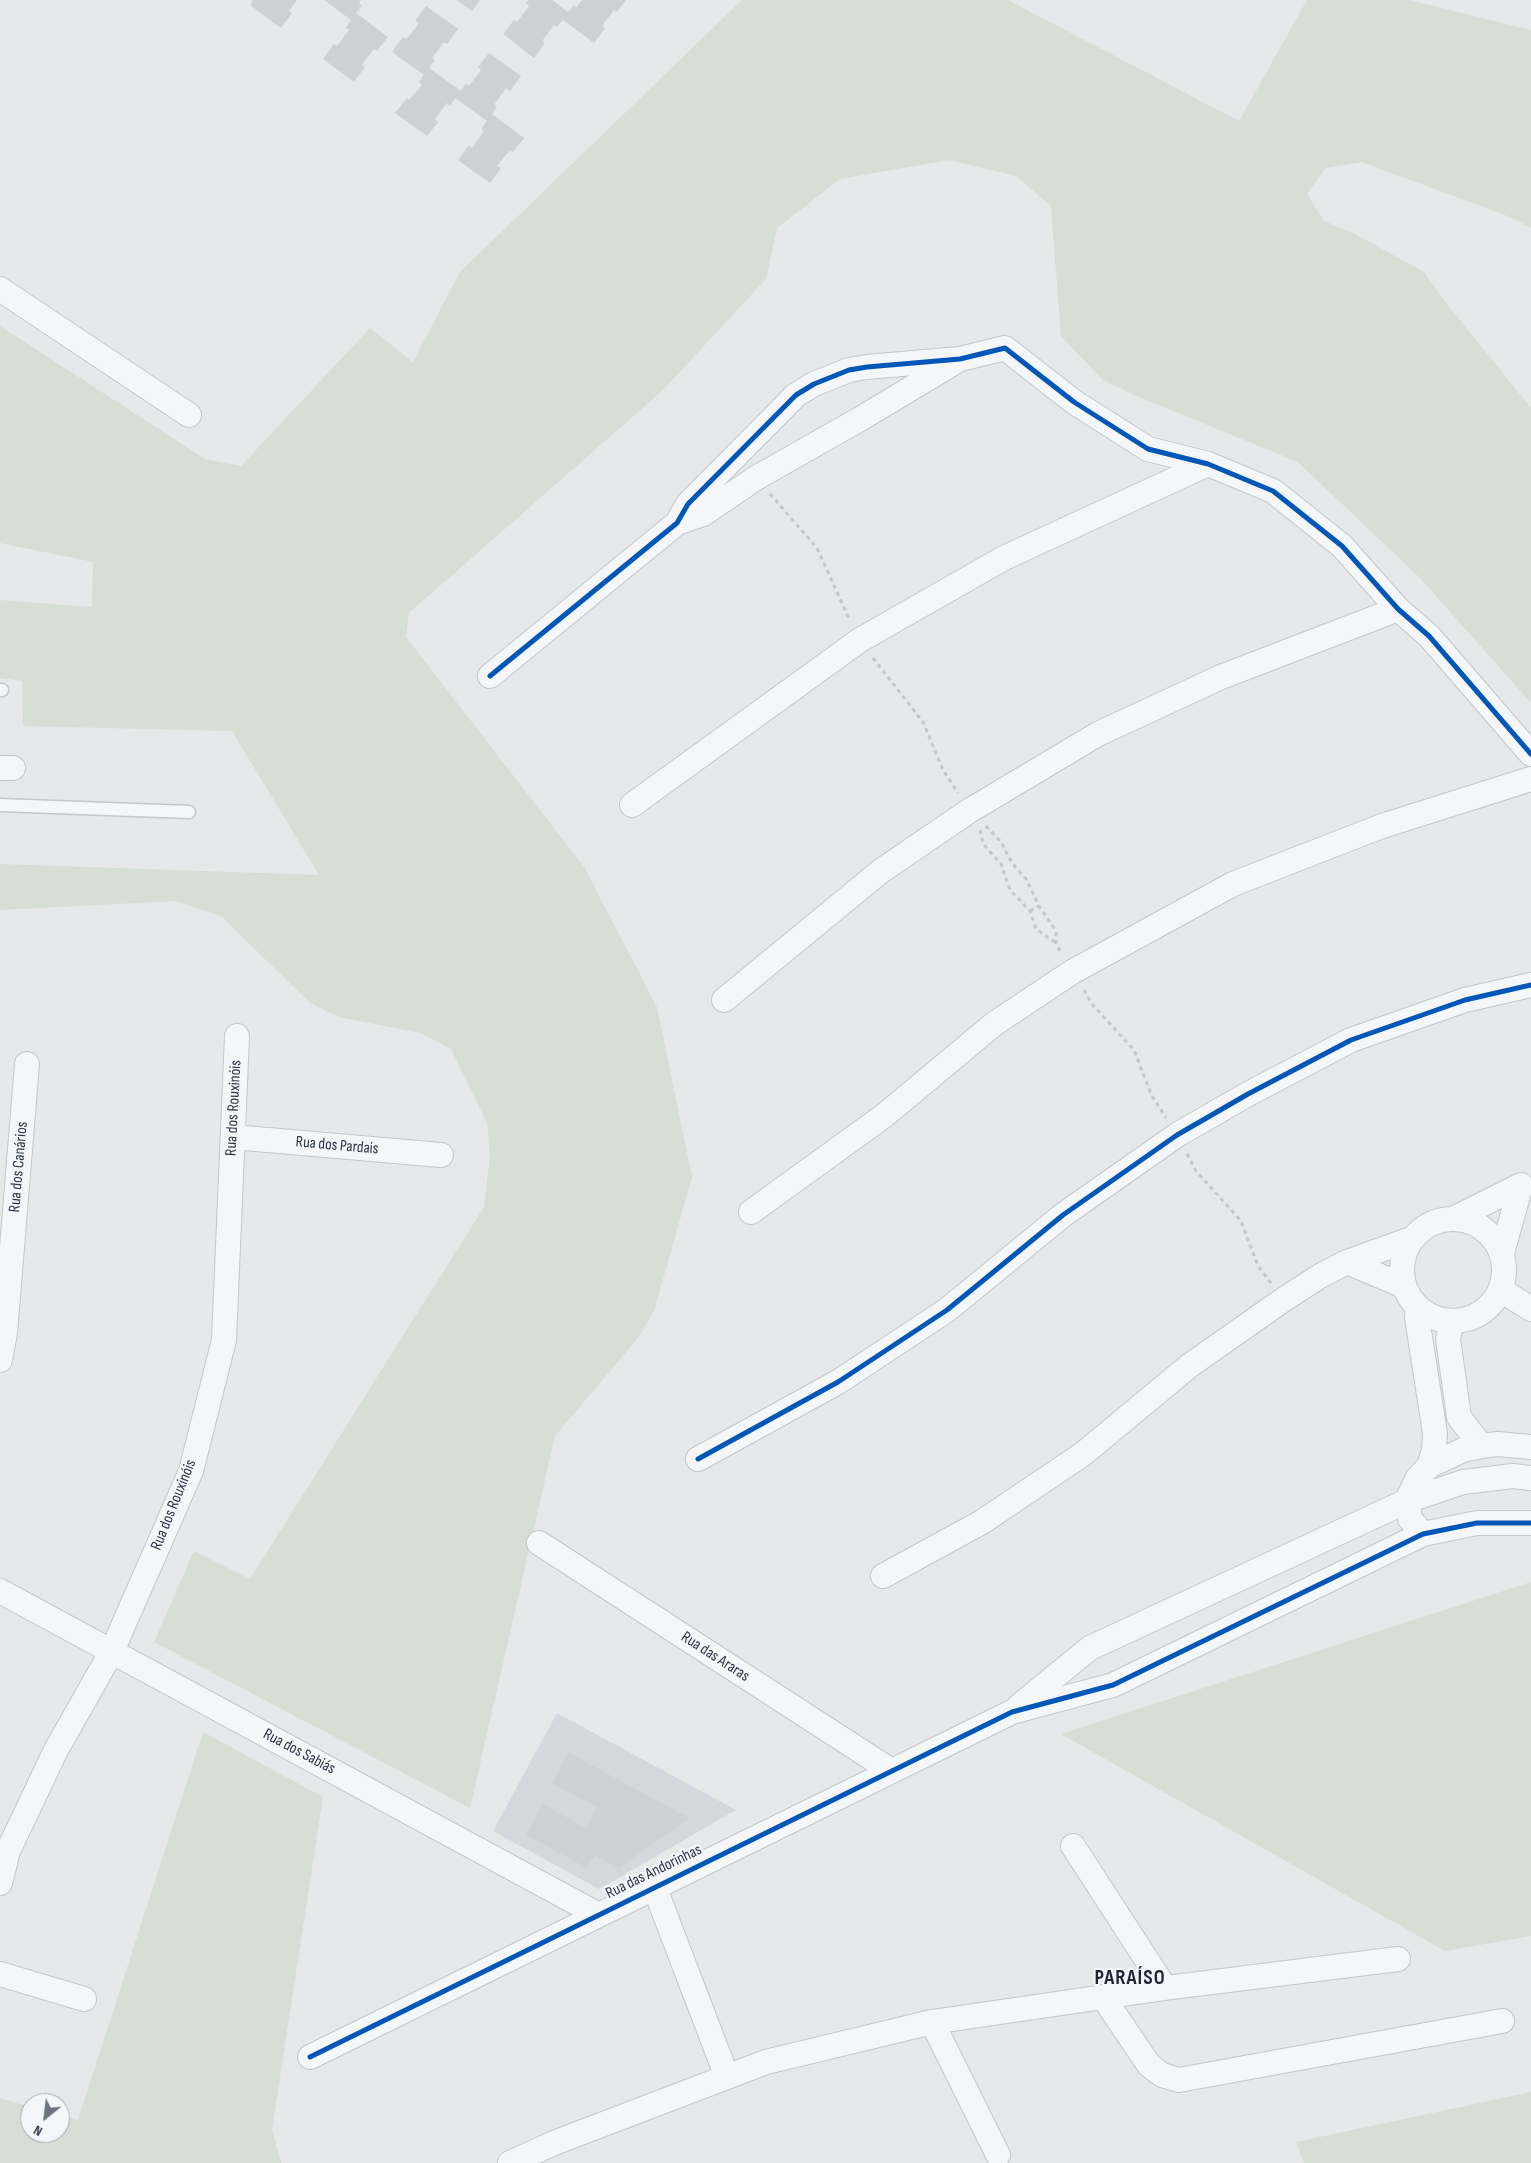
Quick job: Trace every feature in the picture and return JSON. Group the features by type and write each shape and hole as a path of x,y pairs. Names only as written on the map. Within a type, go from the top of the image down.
{"street":[{"path":"0,289 189,415"},
{"path":"490,676 677,522 688,504 780,409 796,395 814,384 849,370 960,358 1005,348 1074,402 1148,449 1208,464 1273,491 1342,546 1398,609 1429,636 1531,754"},
{"path":"677,522 703,514 756,478 860,420 960,358"},
{"path":"632,805 860,640 1004,558 1208,464"},
{"path":"724,1000 882,871 969,811 1089,740 1221,677 1398,609"},
{"path":"751,1212 885,1115 994,1024 1072,972 1233,884 1382,826 1531,779"},
{"path":"698,1459 838,1382 947,1310 1063,1215 1177,1135 1240,1099 1351,1040 1465,1000 1531,985"},
{"name":"Rua dos Rouxinóis","path":"0,1883 8,1851 56,1750 112,1651 191,1471 224,1340 237,1036"},
{"name":"Rua dos Canários","path":"0,1360 5,1333 28,1064"},
{"name":"Rua dos Pardais","path":"233,1136 440,1155"},
{"path":"883,1576 982,1522 1083,1454 1189,1366 1320,1276 1347,1262 1411,1239 1431,1223 1454,1218 1526,1181"},
{"path":"1502,1253 1526,1181"},
{"path":"1411,1239 1405,1250 1402,1262 1404,1286 1410,1298 1418,1307 1434,1317 1452,1321 1464,1320 1486,1309 1501,1290 1505,1265 1497,1242 1484,1228 1467,1220 1454,1218"},
{"path":"1347,1262 1404,1286"},
{"path":"1501,1290 1531,1309"},
{"path":"1418,1307 1417,1318 1435,1433 1434,1450 1429,1466"},
{"path":"1452,1321 1448,1339 1459,1418 1481,1446"},
{"path":"1423,1534 1410,1519 1407,1501 1417,1479 1429,1466 1463,1450 1481,1446 1498,1444 1531,1447"},
{"path":"1012,1712 1090,1648 1407,1501 1463,1482 1513,1476 1531,1478"},
{"path":"1012,1712 1113,1685 1423,1534 1477,1523 1531,1523"},
{"name":"Rua das Araras","path":"540,1543 890,1770"},
{"name":"Rua dos Sabiás","path":"0,1591 597,1914"},
{"name":"Rua das Andorinhas","path":"310,2057 890,1770 1012,1712"},
{"path":"1073,1846 1165,1988"},
{"path":"654,1886 727,2077"},
{"path":"510,2163 554,2143 766,2062 932,2022 1165,1988 1398,1958"},
{"path":"0,1974 84,1999"},
{"path":"1103,1998 1149,2065 1162,2075 1179,2080 1502,2021"},
{"path":"932,2022 998,2155"}],"lane":[{"path":"0,805 189,812"}],"path":[{"path":"981,823 989,827 1001,842 1008,858 1026,879 1039,906 1056,931 1056,943 1036,929 1030,911 1010,890 1001,864 983,844 979,833 981,823"},
{"path":"1001,864 1008,858"},
{"path":"1030,911 1039,906"}],"shaded area":[{"path":"742,0 1008,0 1239,121 1307,0 1409,0 1531,30 1531,228 1510,217 1362,162 1326,168 1307,194 1324,221 1353,233 1424,272 1442,298 1531,408 1531,703 1420,578 1298,462 1134,395 1103,380 1061,336 1051,206 1016,176 949,160 840,179 777,228 766,279 662,391 409,613 406,637 584,867 657,1007 692,1177 654,1311 638,1338 555,1436 470,1808 154,1642 194,1551 250,1579 484,1207 490,1156 487,1123 451,1049 420,1033 339,1017 310,1003 221,916 176,901 0,910 0,864 319,875 232,731 23,726 22,681 0,678 0,600 92,607 93,562 0,543 0,326 205,459 241,466 370,328 413,362 460,272"},
{"path":"1531,1582 1531,1936 1445,1951 1061,1734"},
{"path":"557,1713 736,1810 599,1889 493,1831"},
{"path":"203,1732 323,1797 272,2129 281,2163 0,2163 0,2098 20,2104 20,2143 70,2143 70,2118 78,2120"},
{"path":"1531,2092 1531,2163 1304,2163 1296,2142"}],"building":[{"path":"253,0 297,0 289,11 292,13 281,28 250,5"},
{"path":"324,0 361,0 359,3 362,6 356,13 388,37 377,51 374,49 362,65 365,67 354,82 323,59 334,44 337,46 349,30 346,28 351,20"},
{"path":"457,0 480,0 472,11"},
{"path":"528,0 552,0 568,12 574,5 577,7 582,0 626,0 617,12 614,10 602,26 605,28 594,43 563,20 557,27 554,25 542,41 545,43 534,58 503,34 514,20 517,22 529,6 526,3"},
{"path":"426,6 458,29 447,44 444,42 432,58 435,60 429,68 461,91 466,83 469,86 481,70 478,67 489,53 521,76 510,91 506,88 494,105 497,107 492,114 524,138 513,152 510,150 497,166 501,168 490,183 458,160 469,145 472,148 484,131 481,129 487,121 455,98 450,106 447,103 435,119 438,122 427,136 395,113 407,98 409,100 422,85 419,82 424,75 392,52 403,37 407,39 419,23 415,21"},
{"path":"569,1753 689,1818 619,1868 594,1855 587,1868 526,1835 543,1804 586,1828 597,1807 552,1783"}],"cycle path":[{"path":"490,676 677,523 688,504 796,395 814,384 849,370 960,359 1005,348 1074,402 1148,449 1208,464 1273,491 1342,546 1398,609 1429,636 1531,754"},
{"path":"698,1459 838,1382 947,1310 1063,1215 1177,1135 1248,1094 1351,1040 1465,1000 1531,985"},
{"path":"310,2057 1012,1712 1113,1685 1423,1534 1477,1523 1531,1523"}],"district":[{"name":"PARAÍSO","path":"1130,1979"}]}
